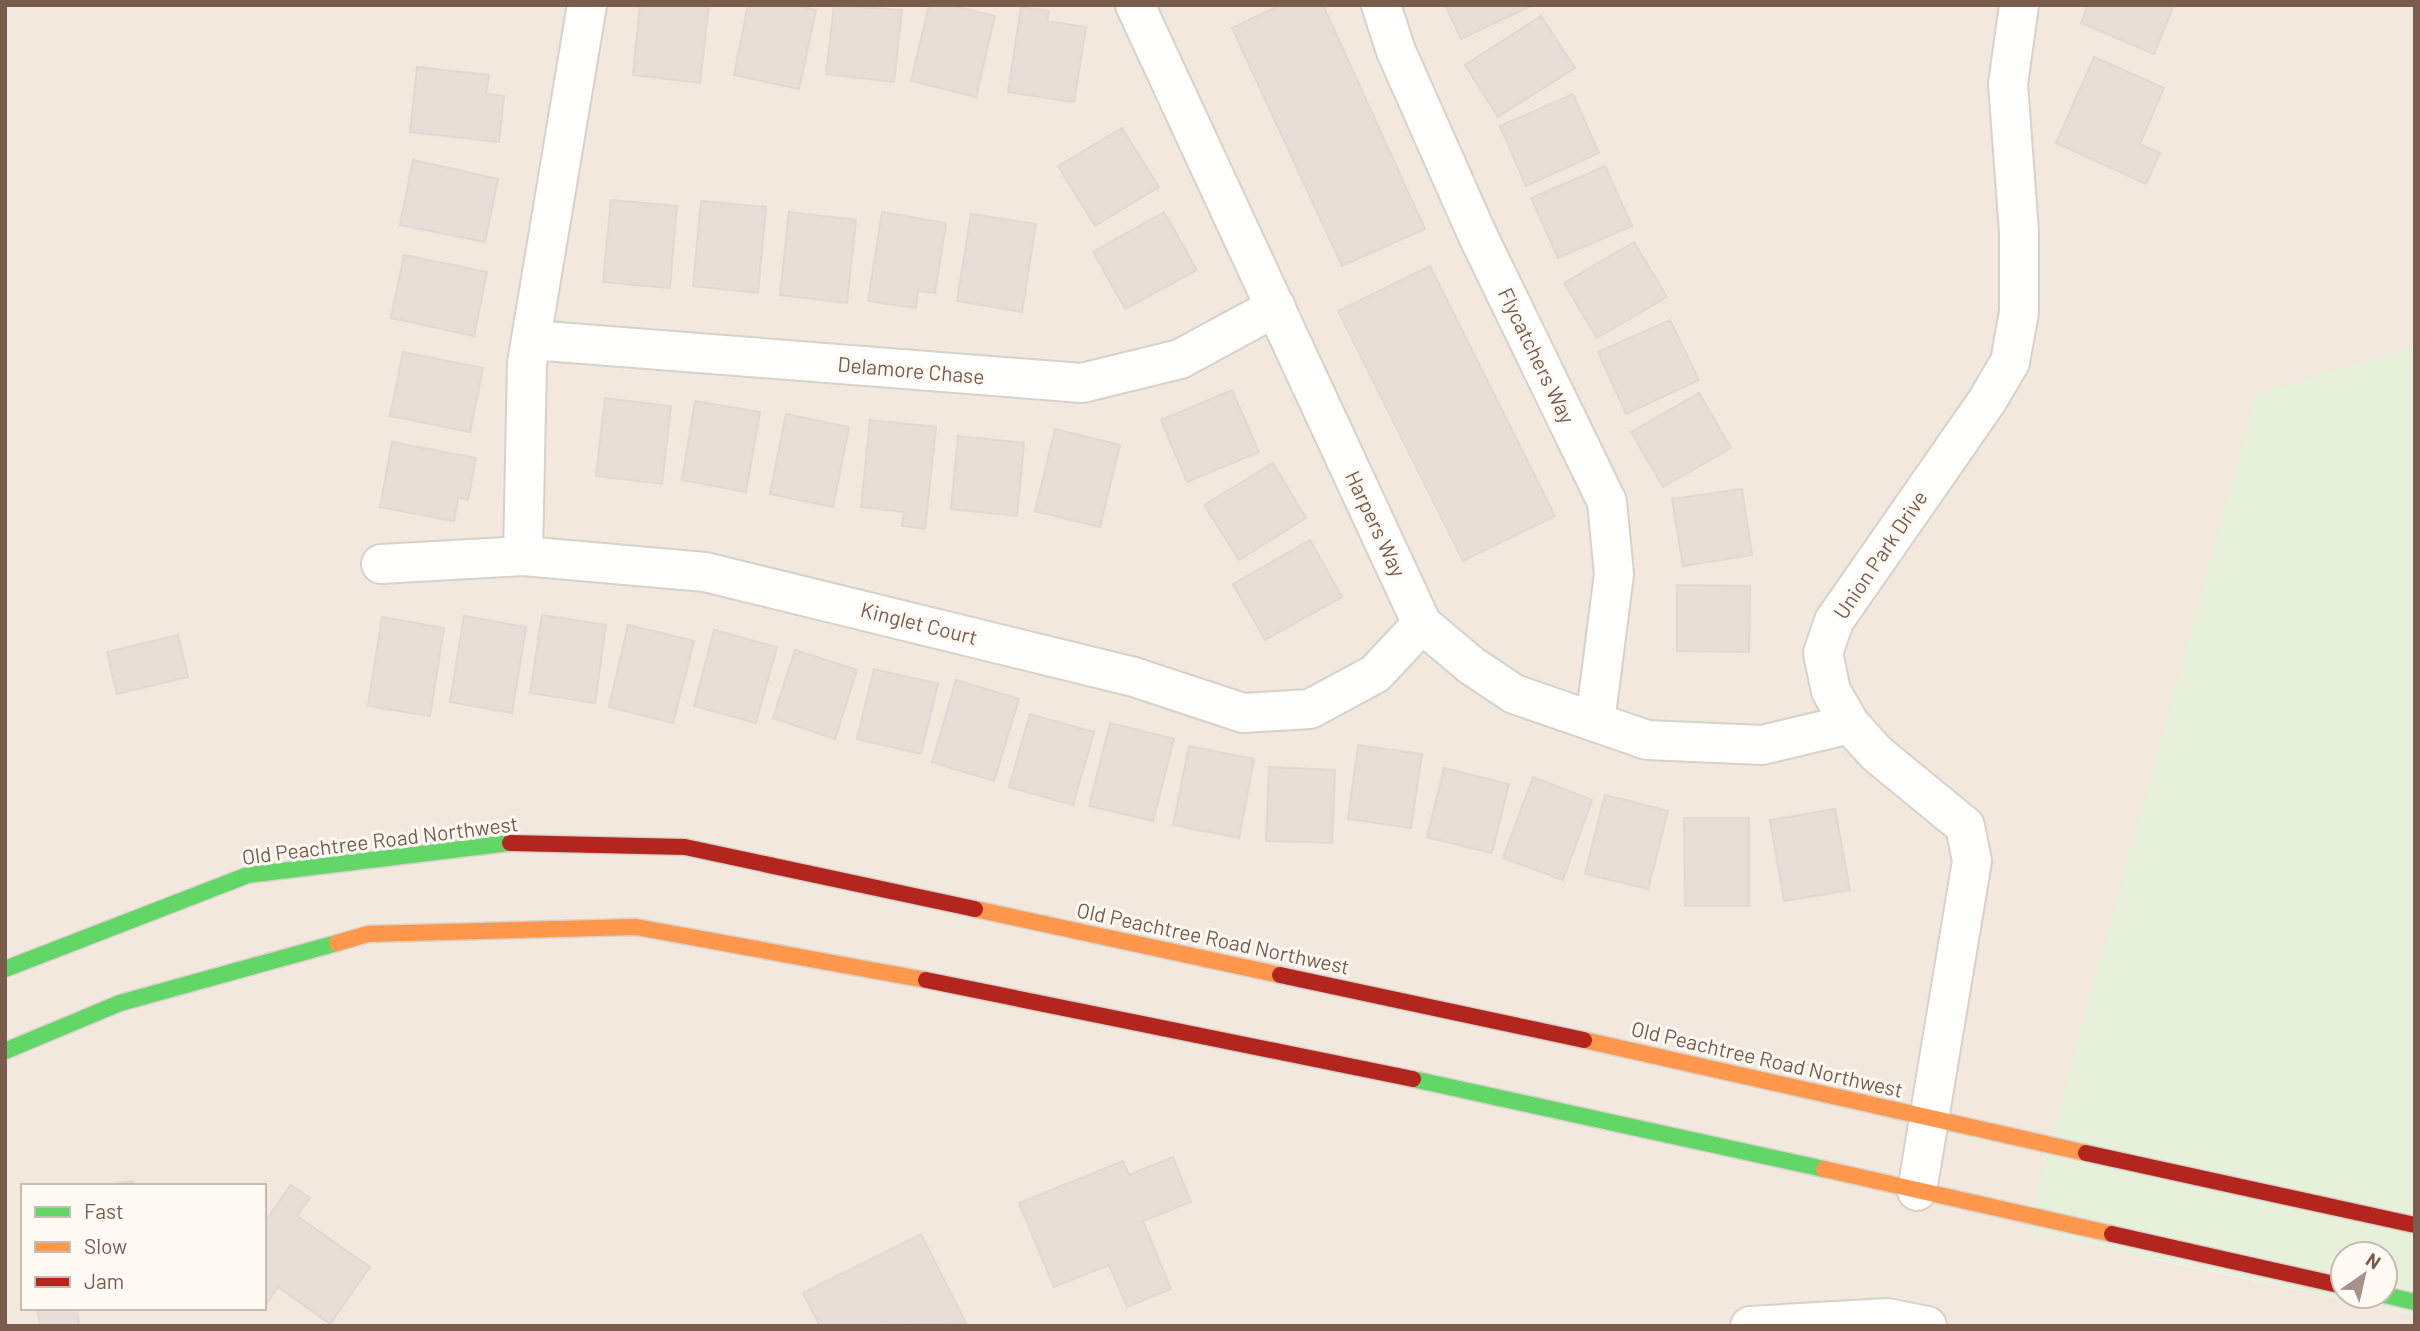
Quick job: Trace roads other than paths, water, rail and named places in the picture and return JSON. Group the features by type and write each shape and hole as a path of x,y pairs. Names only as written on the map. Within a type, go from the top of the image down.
{"main road":[{"name":"Old Peachtree Road Northwest","path":"5,969 248,876 510,843 685,847 1654,1055 1930,1119 2415,1225"},
{"path":"5,1051 120,1003 368,934 636,926 1007,995 1332,1061 1760,1154 2329,1283"}],"street":[{"path":"523,556 527,363 587,5"},
{"name":"Harpers Way","path":"1135,5 1422,624 1472,666 1514,694 1647,740 1762,745 1850,724"},
{"name":"Flycatchers Way","path":"1381,5 1396,51 1477,234 1607,502 1615,574 1595,722"},
{"name":"Union Park Drive","path":"1917,1191 1972,861 1965,826 1876,753 1850,724 1831,691 1823,653 1834,621 1987,401 2010,362 2019,312 2019,232 2008,84 2019,5"},
{"name":"Delamore Chase","path":"531,340 1082,383 1180,359 1276,307"},
{"name":"Kinglet Court","path":"381,564 523,556 705,572 1134,677 1243,713 1310,709 1375,674 1422,624"},
{"path":"1750,1326 1887,1318 1927,1326"}]}
